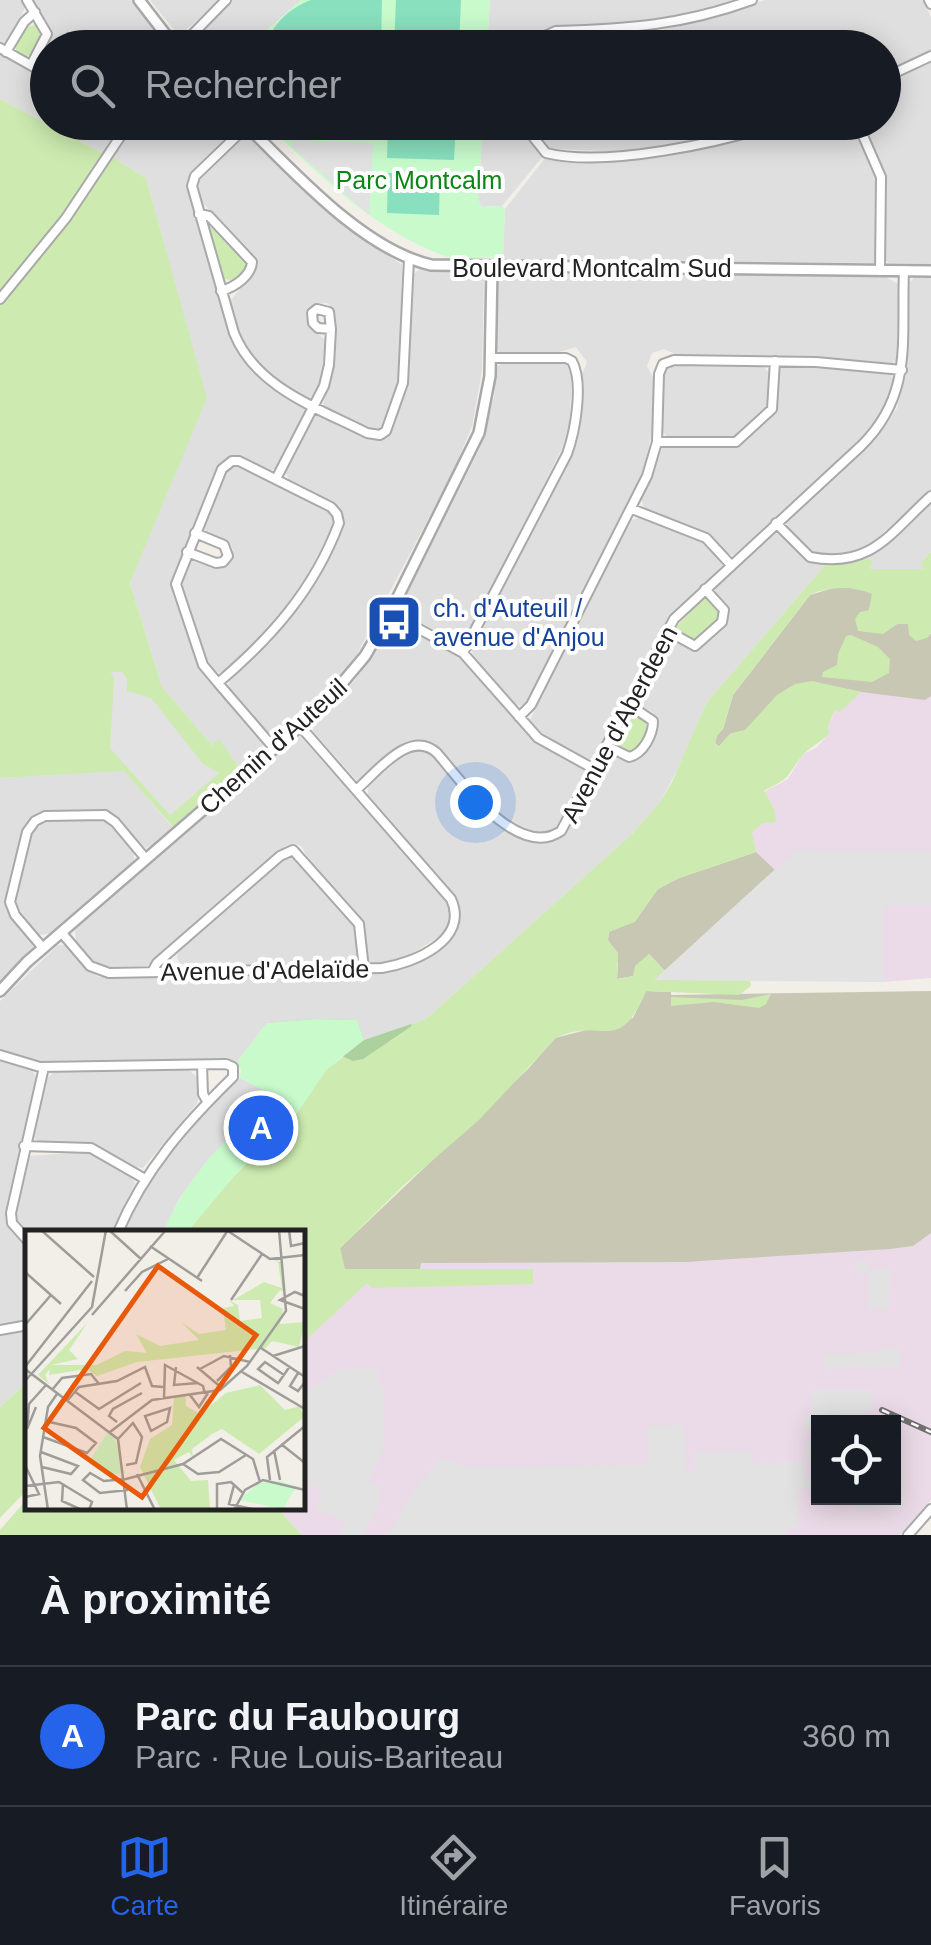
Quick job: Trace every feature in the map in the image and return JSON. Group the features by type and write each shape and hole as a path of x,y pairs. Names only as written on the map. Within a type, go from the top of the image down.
{"street":[{"path":"27,0 45,30"},
{"path":"138,0 162,30"},
{"path":"195,30 226,0"},
{"path":"624,30 710,15 752,0"},
{"path":"30,64 3,50 35,12"},
{"path":"901,70 931,56"},
{"path":"0,300 66,218 118,140"},
{"path":"230,140 193,179 192,190 237,341 253,366 278,387 371,435 380,435 389,428 399,403 409,259"},
{"name":"Boulevard Montcalm Sud","path":"263,140 357,226 409,259 438,267 931,271"},
{"path":"536,140 546,152 590,156 684,148 714,140"},
{"path":"864,140 882,183 880,270"},
{"path":"199,214 209,216 252,262 250,271 240,281 221,290"},
{"name":"Chemin d'Auteuil","path":"0,991 62,932 300,726 354,671 390,613 476,442 487,400 491,358 492,267"},
{"name":"Avenue d'Aberdeen","path":"356,790 408,746 426,745 434,749 494,818 528,835 544,838 564,828 666,630 705,588 876,431 894,402 902,370 904,271"},
{"path":"276,479 328,372 331,328"},
{"path":"463,653 567,454 575,425 576,368 569,359 491,358"},
{"path":"519,717 531,705 649,470 657,442 659,374 663,364 674,360 774,361 902,370"},
{"path":"657,442 730,444 740,440 772,409 774,361"},
{"path":"218,684 284,620 305,590 339,519 331,507 240,461 227,463 176,580 177,593 202,665 218,684 274,748"},
{"path":"776,523 810,557 854,559 869,553 931,496"},
{"path":"632,509 706,538 731,564"},
{"path":"188,552 216,564 228,556 224,545 195,533"},
{"path":"666,630 695,646 724,620 725,612 705,588"},
{"path":"390,613 463,653 542,741 594,769"},
{"path":"606,746 629,757 642,750 653,721 628,704"},
{"name":"Avenue d'Adelaïde","path":"62,932 98,971 152,972 364,969 399,965 427,952 448,936 455,910 447,894 300,726"},
{"path":"44,948 15,915 10,902 26,836 35,821 44,816 105,815 146,859"},
{"path":"152,972 154,966 239,891 292,850 359,924 364,969"},
{"path":"0,1055 44,1067 226,1064 234,1070 233,1077 173,1138 145,1179 119,1230"},
{"path":"202,1065 207,1101"},
{"path":"25,1237 12,1223 10,1213 44,1067"},
{"path":"24,1146 90,1148 145,1179"},
{"path":"0,1330 25,1325"},
{"path":"908,1535 931,1509"}],"shaded area":[{"path":"0,0 22,0 25,7 10,40 0,44"},
{"path":"32,0 131,0 154,30 49,30"},
{"path":"150,0 220,0 186,30 174,30"},
{"path":"232,0 301,0 267,30 200,30"},
{"path":"490,0 741,0 660,21 547,30 488,30"},
{"path":"765,0 923,0 931,17 931,51 901,65 901,30 662,30 711,19"},
{"path":"0,54 30,71 30,115 0,99"},
{"path":"931,60 931,264 888,263 885,258 886,182 868,140 901,140 901,74"},
{"path":"78,140 112,140 104,154"},
{"path":"124,140 226,140 194,172 187,186 237,351 262,381 306,408 275,469 269,471 239,456 221,462 173,576 172,592 197,664 263,743 262,750 240,769 219,740 212,745 162,687 130,583 206,398 146,178 112,157"},
{"path":"239,140 252,140 351,228 402,265 400,380 381,430 368,429 323,405 332,370 336,320 328,303 315,304 306,315 309,326 325,340 323,375 310,398 268,375 250,355 238,333 230,301 255,271 256,261 203,203 195,183"},
{"path":"293,140 373,143 369,215 292,147"},
{"path":"482,140 530,140 543,156 502,206 481,207 478,199"},
{"path":"696,140 608,151 551,149 540,141"},
{"path":"860,140 878,181 874,263 503,259 505,209 546,157 654,156 736,141"},
{"path":"420,269 472,272 484,279 482,371 472,426 453,472 356,656 325,693 275,737 269,736 230,691 229,680 270,643 296,611 343,521 338,507 290,482 285,471 315,415 321,414 369,438 381,438 391,432 408,383 410,277"},
{"path":"508,272 886,277 898,284 898,358 891,365 813,358 679,356 664,349 652,353 647,366 655,381 654,422 643,474 529,702 520,706 513,703 471,650 570,457 578,429 580,380 587,362 576,347 549,355 500,353 498,280"},
{"path":"931,277 931,491 859,554 810,553 789,531 786,522 870,444 897,408 907,372 909,283 914,278"},
{"path":"504,362 568,364 572,371 569,434 467,639 459,643 404,614 401,606 479,450 494,397 496,367"},
{"path":"668,365 762,365 770,374 768,409 736,438 668,438 662,431 662,374"},
{"path":"787,365 890,374 895,381 886,407 866,434 734,555 727,554 706,533 645,510 641,499 663,447 741,445 777,408 780,369"},
{"path":"233,465 331,512 335,523 290,607 242,657 224,672 216,673 206,664 180,580 191,561 219,569 227,565 233,551 231,544 207,533 203,526 226,470"},
{"path":"931,502 931,552 921,562 925,569 867,569 873,562 869,558"},
{"path":"639,517 702,541 722,566 663,626 597,754 589,760 545,737 530,720 629,522"},
{"path":"775,533 803,558 827,563 707,702 689,748 660,802 633,833 426,1019 364,1040 357,1020 267,1023 237,1062 40,1061 0,1049 0,1001 58,945 65,945 87,971 99,977 374,974 400,969 433,954 457,931 459,906 368,795 368,786 410,750 425,749 493,821 526,839 557,839 573,821 606,758 614,755 632,761 646,752 656,731 656,720 652,712 639,705 637,698 663,646 673,641 693,650 707,644 728,615 714,589"},
{"path":"833,588 857,588 873,594 869,610 882,634 897,624 909,624 927,638 931,633 931,696 925,700 812,682 745,730 730,734 719,747 715,743 717,735 723,729 733,695 810,595"},
{"path":"394,623 455,653 532,739 584,770 564,821 555,831 537,834 497,814 430,742 408,741 363,779 356,780 313,731 314,721 355,680"},
{"path":"931,633 931,978 883,982 716,979 774,870 756,852 751,832 774,808 764,792 788,779 803,754 816,748 829,734 828,725 836,709"},
{"path":"111,672 122,672 127,679 127,691 151,698 203,764 219,773 170,815 110,748 114,679"},
{"path":"300,736 448,904 450,923 443,934 405,958 369,962 362,921 302,847 294,843 147,966 103,967 94,962 76,942 75,929"},
{"path":"124,770 173,828 145,848 104,810 42,812 32,817 24,828 6,896 9,911 33,948 0,982 0,778"},
{"path":"103,818 134,851 134,861 50,934 38,935 13,901 31,833 46,820"},
{"path":"796,850 931,851 931,905 883,905 883,982 654,980"},
{"path":"756,852 775,870 665,971 649,954 634,976 617,979 618,963 608,940 609,932 647,903 658,889"},
{"path":"287,856 295,857 357,928 358,956 354,964 180,964 179,949"},
{"path":"646,991 671,995 931,991 931,1233 913,1246 890,1249 685,1262 421,1263 420,1269 344,1269 340,1248 528,1069 555,1038 633,1018"},
{"path":"0,1060 31,1069 37,1078 5,1217 10,1230 25,1246 25,1319 0,1325"},
{"path":"189,1070 197,1077 198,1102 143,1168 94,1144 39,1143 33,1137 48,1077 54,1072"},
{"path":"240,1078 276,1096 241,1124 208,1160 179,1199 164,1230 125,1230 145,1186 204,1110"},
{"path":"93,1154 131,1177 135,1183 114,1230 25,1231 15,1213 28,1156"},
{"path":"931,1173 931,1500 900,1535 302,1535 279,1510 305,1510 305,1341 367,1282 532,1269 420,1269 421,1254"},
{"path":"855,1261 868,1261 868,1269 890,1268 889,1309 869,1309 869,1274 856,1273"},
{"path":"25,1330 25,1384 0,1407 0,1336"},
{"path":"900,1348 900,1367 825,1369 825,1354 871,1353"},
{"path":"378,1368 378,1384 383,1385 383,1450 368,1480 380,1487 377,1508 363,1535 340,1535 345,1520 320,1511 316,1506 324,1496 308,1481 305,1483 305,1393 340,1369"},
{"path":"812,1390 872,1390 873,1410 859,1415 812,1415"},
{"path":"811,1415 811,1432 804,1432 804,1416"},
{"path":"684,1425 686,1472 695,1471 694,1453 750,1451 751,1464 805,1462 805,1478 811,1478 811,1489 797,1490 799,1528 786,1528 786,1535 388,1535 414,1490 441,1458 465,1467 648,1465 648,1426"},
{"path":"806,1442 811,1442 811,1458 806,1458"},
{"path":"903,1444 904,1507 857,1508 901,1505"}],"green space":[{"path":"301,0 490,0 488,30 268,30"},
{"path":"311,0 382,0 381,30 273,30 296,8"},
{"path":"396,0 461,0 460,30 395,30"},
{"path":"36,24 40,30 30,30 30,55 24,57 17,53 15,45 23,28"},
{"path":"0,99 30,115 30,140 78,140 104,154 46,238 0,293"},
{"name":"Parc Montcalm","path":"283,140 482,140 478,199 482,207 505,209 503,259 453,258 419,245 371,216"},
{"path":"388,140 455,140 454,160 387,158"},
{"path":"112,157 146,178 207,398 130,583 162,687 212,745 219,739 240,769 173,827 124,771 0,778 0,306 67,223"},
{"path":"388,173 440,174 439,215 387,213"},
{"path":"212,225 246,260 245,270 232,281 222,278 208,228"},
{"path":"931,552 931,633 927,638 916,641 909,635 908,624 897,624 883,634 858,631 855,619 860,612 869,610 872,594 841,588 810,595 733,695 715,744 719,746 730,734 745,730 777,695 795,684 812,681 861,692 840,712 835,710 828,725 829,734 804,753 784,779 764,791 774,808 776,822 763,823 752,832 756,852 658,889 635,922 609,932 608,940 618,953 617,979 633,976 635,966 649,954 665,971 656,979 750,979 751,986 739,995 646,991 636,1011 618,1029 572,1032 556,1038 479,1120 340,1248 345,1269 533,1269 533,1284 372,1288 367,1283 305,1341 305,1230 189,1230 235,1175 291,1122 326,1070 343,1057 390,1041 411,1024 426,1019 633,833 672,782 707,702 827,563 853,563 869,558 873,562 869,569 924,569 921,562"},
{"path":"703,599 709,599 721,616 701,639 692,642 675,628"},
{"path":"846,636 878,647 890,659 889,673 872,682 822,677 823,672 837,665"},
{"path":"635,712 649,722 649,727 630,753 615,741 629,714"},
{"path":"771,994 759,1008 714,1002 671,1006 671,997 742,1000"},
{"path":"357,1020 364,1040 412,1026 363,1059 353,1061 267,1023"},
{"path":"357,1020 364,1040 326,1070 291,1122 235,1175 189,1230 164,1230 184,1192 210,1157 275,1096 240,1078 237,1062 267,1023"},
{"path":"25,1384 25,1492 0,1518 0,1407"},
{"path":"25,1501 25,1510 279,1510 302,1535 0,1535"}],"railway":[{"path":"882,1410 931,1432"}],"place":[{"name":"ch. d'Auteuil / avenue d'Anjou","path":"394,622"},
{"name":"Parc du Faubourg","path":"261,1128"}]}
